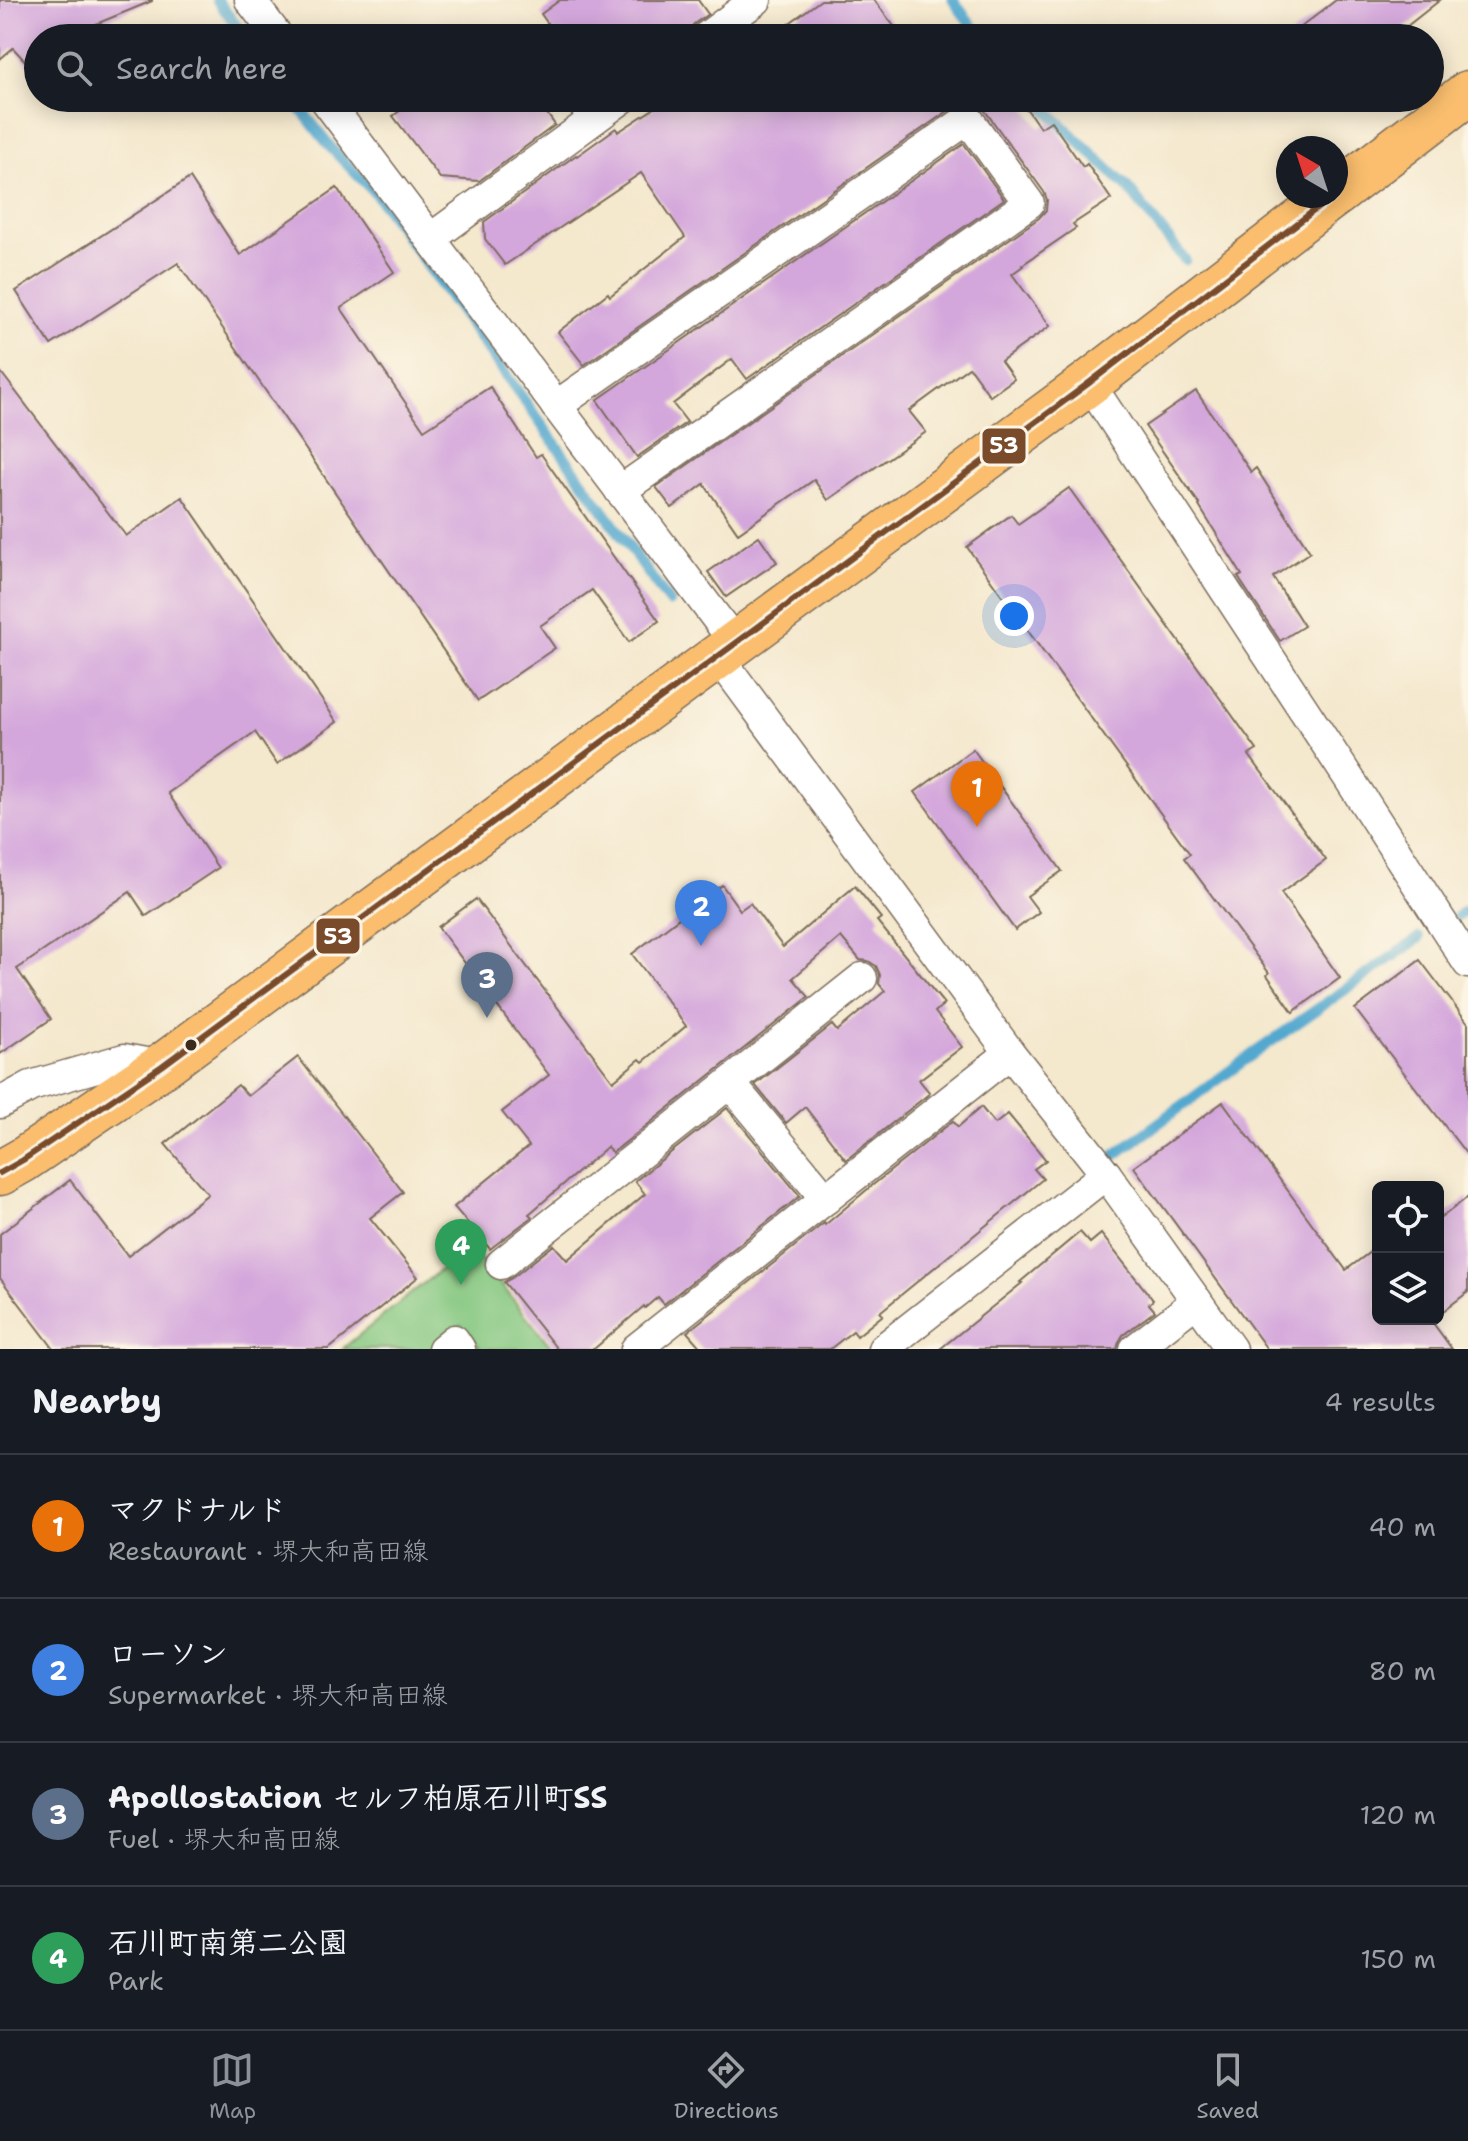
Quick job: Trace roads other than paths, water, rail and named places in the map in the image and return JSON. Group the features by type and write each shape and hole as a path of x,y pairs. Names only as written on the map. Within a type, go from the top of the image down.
{"main road":[{"path":"1444,111 1468,93"},
{"path":"1348,185 1443,112"},
{"path":"0,1173 162,1066 1089,383 1318,208"}],"street":[{"path":"250,0 268,24"},
{"path":"724,24 756,0"},
{"path":"335,112 620,491 727,650 1010,1053 1106,1174 1231,1349"},
{"path":"430,239 604,112"},
{"path":"556,406 968,119 1029,203 620,491"},
{"path":"1089,383 1468,963"},
{"path":"501,1264 862,978"},
{"path":"636,1349 1010,1053"},
{"path":"0,1103 31,1086 124,1059 162,1066"},
{"path":"730,1083 826,1199"},
{"path":"883,1349 1106,1174"},
{"path":"1135,1349 1197,1301"},
{"path":"443,1349 454,1340 460,1349"}],"lane":[{"path":"581,112 589,123"}],"waterway":[{"path":"217,0 235,24"},
{"path":"953,0 971,24"},
{"path":"303,112 332,149 376,194 669,602"},
{"path":"1049,112 1128,188 1185,260"},
{"path":"1458,916 1468,909"},
{"path":"1115,1155 1419,938"}],"place":[{"name":"マクドナルド","path":"977,827"},
{"name":"ローソン","path":"701,946"},
{"name":"Apollostation セルフ柏原石川町SS","path":"487,1018"},
{"name":"石川町南第二公園","path":"461,1285"}]}
